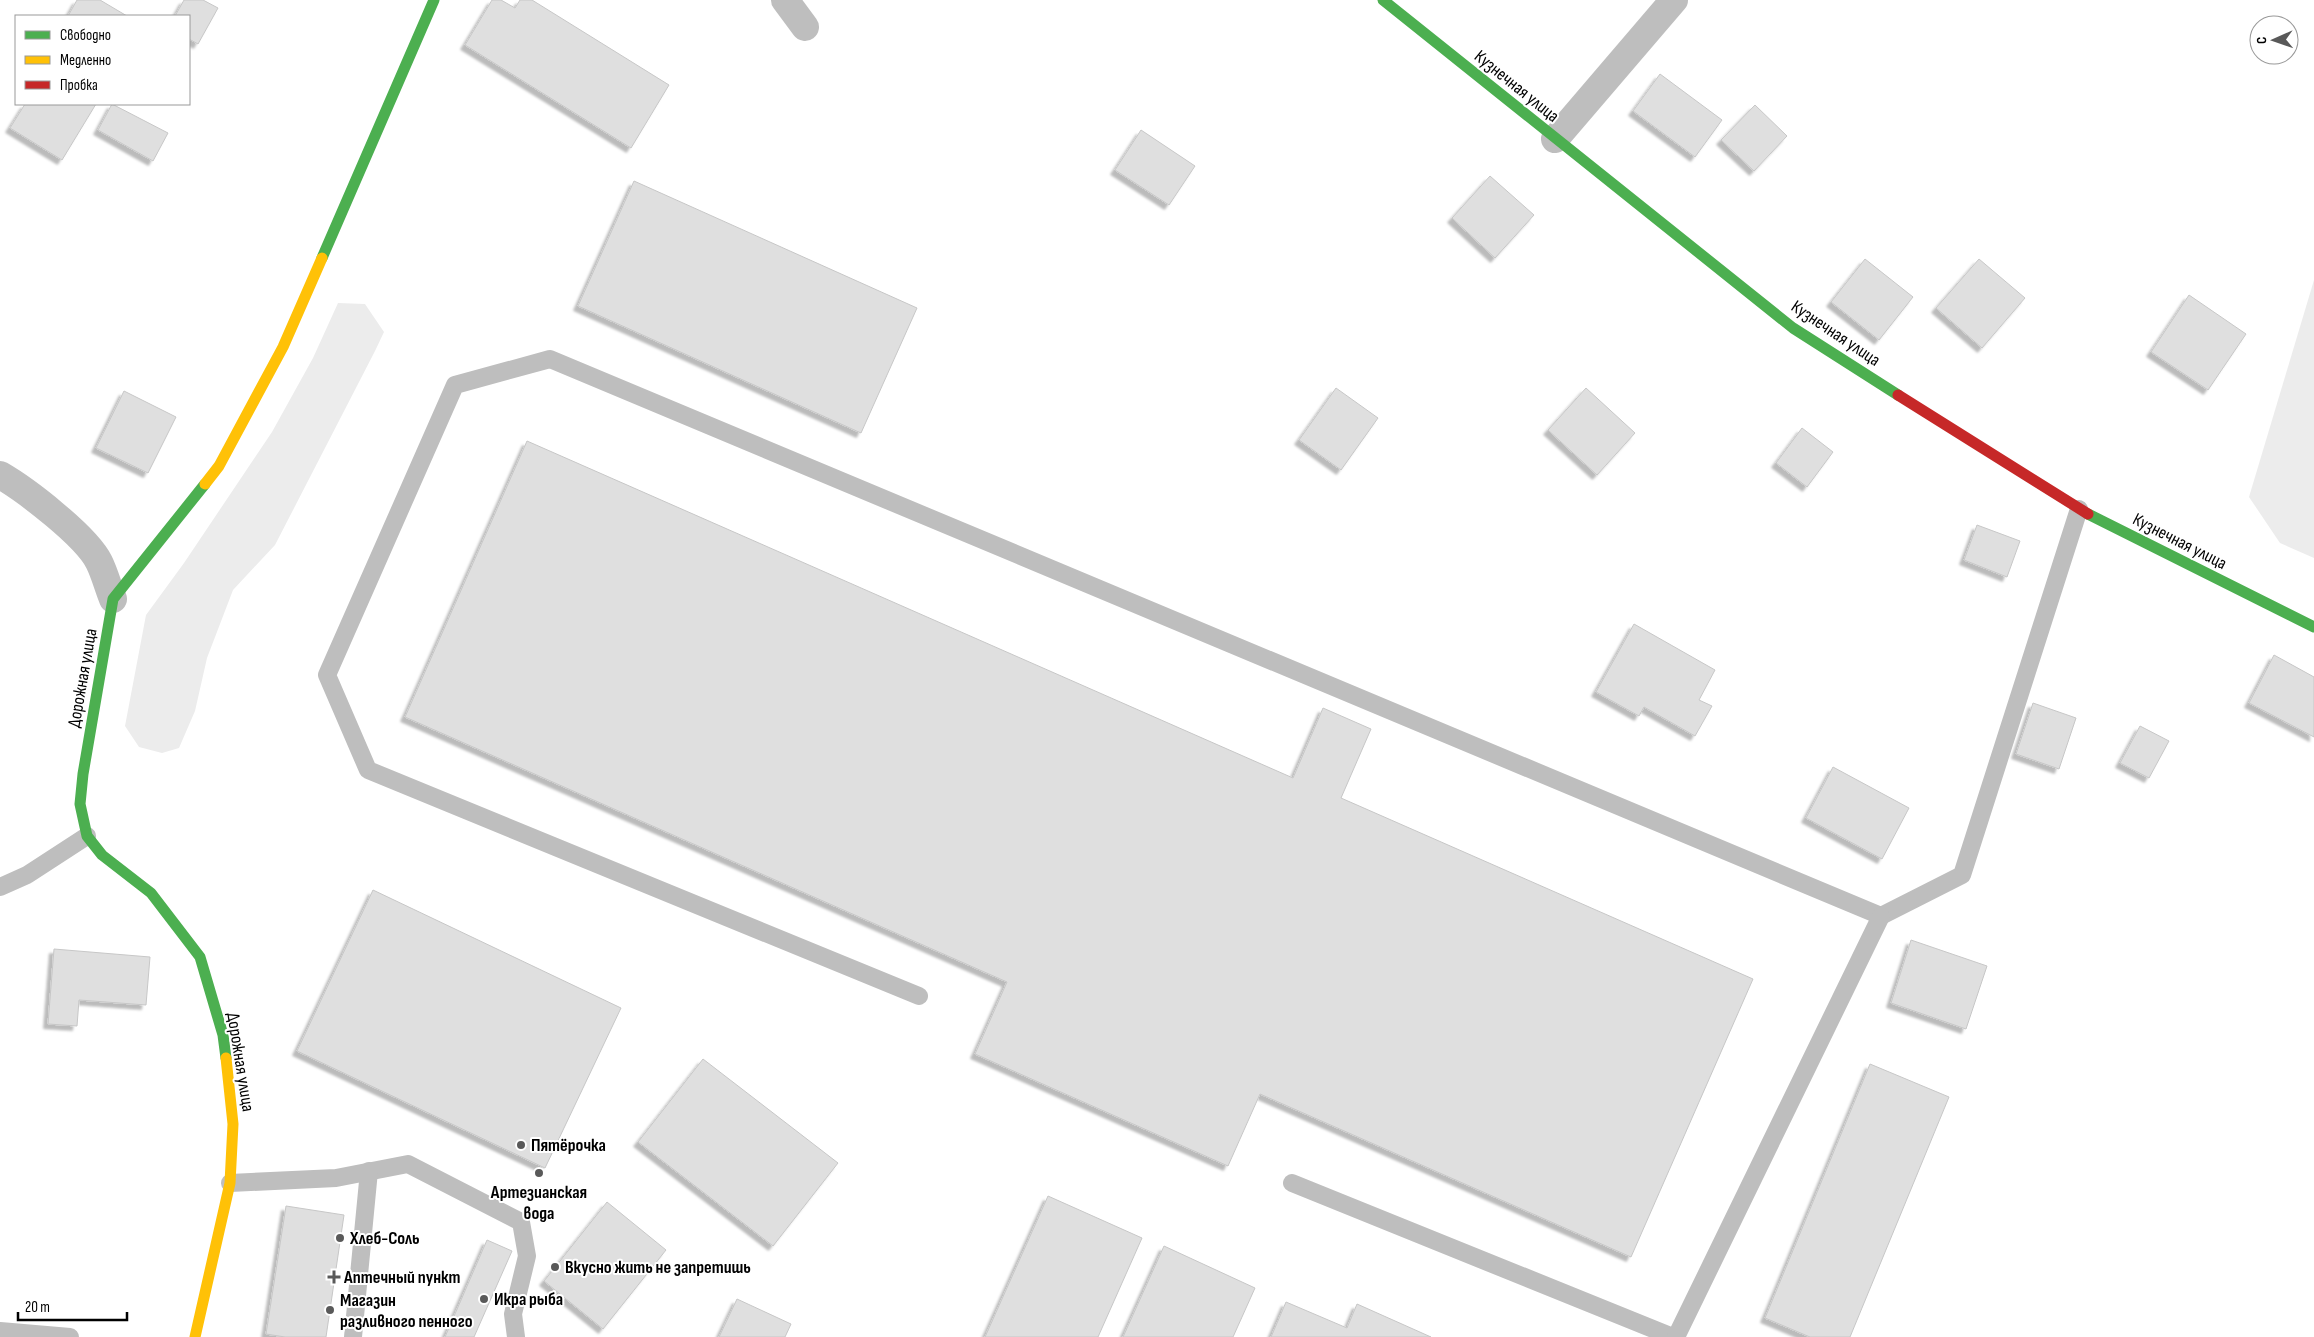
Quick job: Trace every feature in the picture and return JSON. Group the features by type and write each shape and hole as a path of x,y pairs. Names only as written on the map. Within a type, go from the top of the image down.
{"street":[{"path":"0,475 25,490 76,536 98,561 113,599 219,466 282,346 434,0"},
{"path":"785,0 805,27"},
{"name":"Кузнечная улица","path":"1384,0 1554,139 1793,328 2079,509 2314,627"},
{"path":"1554,139 1674,0"},
{"name":"Дорожная улица","path":"113,599 83,774 80,804 87,836 102,854 120,870 152,893 200,957 223,1035 233,1124 230,1183 195,1337"}],"lane":[{"path":"919,996 368,770 328,675 455,385 550,359 1881,916"},
{"path":"1292,1183 1674,1337 1881,916 1962,874 2079,509"},
{"path":"0,887 27,876 87,836"},
{"path":"230,1183 336,1178 408,1164 521,1222 527,1256 513,1314 516,1337"},
{"path":"353,1337 369,1171"},
{"path":"0,1331 70,1337"}],"shaded area":[{"path":"2314,280 2314,558 2280,543 2249,497"},
{"path":"338,303 365,304 384,332 275,545 233,590 207,658 195,711 179,748 162,753 139,747 125,726 146,615 184,563 272,432 313,358"}],"building":[{"path":"77,0 100,0 125,15 69,15"},
{"path":"184,0 203,0 218,8 198,44 190,40 190,15 176,15"},
{"path":"492,0 501,0 515,8 520,0 532,0 669,85 631,148 465,45"},
{"path":"1660,74 1722,120 1695,157 1633,111"},
{"path":"24,105 95,105 62,160 10,128"},
{"path":"111,105 114,105 168,133 153,161 98,130"},
{"path":"1755,105 1787,136 1754,171 1721,140"},
{"path":"1141,130 1195,166 1169,205 1115,170"},
{"path":"1490,176 1534,215 1495,258 1452,218"},
{"path":"634,181 917,308 861,433 578,306"},
{"path":"1865,259 1913,297 1879,340 1831,302"},
{"path":"1979,259 2025,298 1982,348 1936,308"},
{"path":"2189,295 2246,334 2208,390 2151,352"},
{"path":"1336,388 1378,418 1341,470 1299,440"},
{"path":"1586,388 1635,433 1597,475 1548,430"},
{"path":"124,391 176,417 148,473 96,448"},
{"path":"1802,428 1833,452 1807,487 1776,463"},
{"path":"527,441 1293,778 1323,708 1371,729 1341,798 1753,979 1631,1257 1260,1094 1228,1166 975,1054 1007,982 405,717"},
{"path":"1977,525 2020,541 2007,577 1964,560"},
{"path":"1634,624 1715,670 1699,700 1712,706 1695,736 1644,707 1639,716 1596,692"},
{"path":"2274,655 2314,677 2314,737 2249,703"},
{"path":"2033,703 2076,718 2059,769 2016,754"},
{"path":"2140,726 2169,741 2149,778 2120,763"},
{"path":"1833,767 1909,808 1882,859 1806,818"},
{"path":"373,890 621,1008 545,1168 297,1051"},
{"path":"1911,940 1987,966 1966,1029 1891,1003"},
{"path":"54,949 150,957 146,1005 79,1000 77,1026 48,1024"},
{"path":"703,1059 838,1163 773,1246 638,1142"},
{"path":"1870,1064 1949,1097 1850,1337 1810,1337 1765,1318"},
{"path":"1048,1196 1142,1238 1098,1337 985,1337"},
{"path":"607,1202 666,1250 603,1329 544,1281"},
{"path":"286,1206 344,1215 326,1337 285,1337 266,1334"},
{"path":"487,1240 512,1251 474,1337 445,1337"},
{"path":"1164,1246 1255,1288 1233,1337 1123,1337"},
{"path":"737,1299 791,1324 785,1337 719,1337"},
{"path":"1286,1302 1347,1328 1357,1304 1431,1337 1271,1337"}],"traffic: fast":[{"path":"322,258 434,0"},
{"path":"1383,0 1793,328 1898,395"},
{"path":"205,484 113,599 83,774 80,804 87,836 102,855 151,893 200,957 223,1035 226,1058"},
{"path":"2088,514 2314,627"}],"traffic: slow":[{"path":"205,484 219,466 283,347 322,258"},
{"path":"195,1337 230,1183 233,1124 226,1058"}],"traffic: jam":[{"path":"1898,395 2088,514"}],"place":[{"name":"Пятёрочка","path":"521,1145"},
{"name":"Артезианская вода","path":"539,1173"},
{"name":"Хлеб-Соль","path":"340,1238"},
{"name":"Вкусно жить не запретишь","path":"555,1267"},
{"name":"Аптечный пункт","path":"334,1277"},
{"name":"Икра рыба","path":"484,1299"},
{"name":"Магазин разливного пенного","path":"330,1310"}]}
